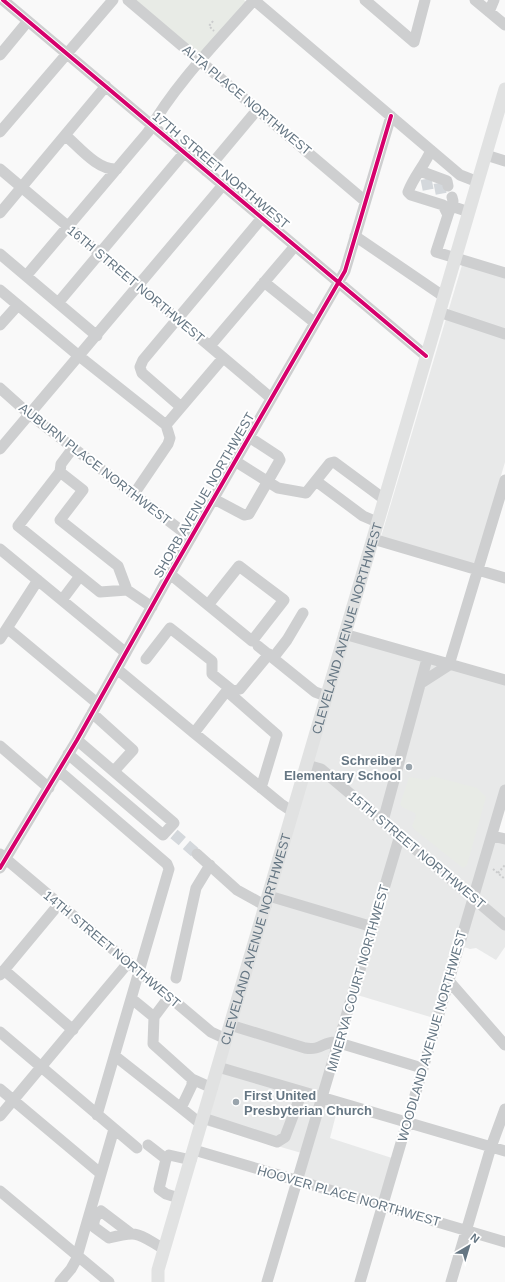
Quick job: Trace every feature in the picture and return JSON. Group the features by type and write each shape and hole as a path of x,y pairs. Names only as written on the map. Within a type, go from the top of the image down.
{"main road":[{"name":"CLEVELAND AVENUE NORTHWEST","path":"158,1276 164,1249 505,89"},
{"path":"148,1282 158,1276"}],"street":[{"name":"17TH STREET NORTHWEST","path":"3,0 426,356"},
{"path":"0,132 112,0"},
{"name":"ALTA PLACE NORTHWEST","path":"128,0 365,201"},
{"path":"26,276 117,169 200,61 254,0 460,175 478,182"},
{"path":"365,0 414,42 425,0"},
{"path":"475,0 505,25"},
{"path":"489,12 494,0"},
{"path":"0,55 28,21"},
{"path":"0,213 106,86"},
{"path":"206,171 257,110"},
{"name":"SHORB AVENUE NORTHWEST","path":"2,861 59,771 94,708 118,669 170,574 345,271 391,116"},
{"path":"65,136 97,163 108,170 117,169"},
{"path":"423,174 431,150"},
{"path":"58,303 184,153"},
{"path":"486,155 505,161"},
{"name":"16TH STREET NORTHWEST","path":"0,169 271,398"},
{"path":"442,182 423,174 414,178 408,192 411,195 429,198 469,212"},
{"path":"0,449 223,185"},
{"path":"447,204 436,252 505,273"},
{"path":"182,407 142,373 140,368 143,360 262,218"},
{"path":"355,236 443,296"},
{"path":"210,346 295,246"},
{"path":"0,254 97,336"},
{"path":"264,282 315,323"},
{"path":"0,290 168,428 170,438 168,444 134,494"},
{"path":"0,325 18,305"},
{"path":"439,312 505,334"},
{"path":"168,428 182,407 223,358"},
{"name":"AUBURN PLACE NORTHWEST","path":"0,388 29,414 191,538"},
{"path":"214,499 244,515 249,514 280,460 278,456 249,437"},
{"path":"73,448 61,464 60,472 18,526 100,592 127,590"},
{"path":"235,461 278,488 306,493 330,463 334,462 384,499"},
{"path":"60,472 83,490 60,520 118,566 127,590 152,607"},
{"path":"421,683 449,665 505,480"},
{"path":"316,481 363,516 377,522"},
{"path":"373,539 505,578"},
{"path":"1,551 126,654"},
{"path":"208,605 239,566 284,600 255,643"},
{"path":"170,574 315,692 326,696"},
{"path":"62,600 80,576"},
{"path":"0,639 38,580"},
{"path":"194,733 224,693 240,689 287,640 302,613"},
{"path":"7,628 94,708 133,750 114,771"},
{"path":"146,659 170,628 212,661 212,674 277,735 261,788"},
{"path":"344,634 505,680"},
{"path":"383,821 428,659"},
{"path":"118,669 261,788 293,812"},
{"path":"68,754 163,835 171,832 174,823 77,740"},
{"path":"0,746 49,788"},
{"name":"15TH STREET NORTHWEST","path":"307,765 321,769 505,925"},
{"path":"59,771 167,864 169,869 97,1115"},
{"name":"WOODLAND AVENUE NORTHWEST","path":"360,1282 472,897 505,790"},
{"name":"MINERVA COURT NORTHWEST","path":"268,1282 400,835"},
{"path":"492,836 505,839"},
{"path":"197,854 237,890 267,901 373,927"},
{"name":"14TH STREET NORTHWEST","path":"2,861 60,904 211,1032 226,1039"},
{"path":"176,978 196,888 210,866"},
{"path":"60,904 2,972 73,1030"},
{"path":"0,1116 128,963"},
{"path":"448,980 505,1045"},
{"path":"169,997 154,1017 153,1044 192,1079 212,1088"},
{"path":"132,999 154,1017"},
{"path":"230,1025 305,1048 314,1049 332,1042 339,1043 422,1068"},
{"path":"0,1032 114,1129 166,1159 159,1189 166,1194 180,1198"},
{"path":"115,1056 181,1108 202,1121 277,1142 285,1137 302,1092"},
{"path":"218,1067 505,1151"},
{"path":"181,1108 192,1085 192,1079"},
{"path":"0,1089 100,1173"},
{"path":"451,1282 491,1147 505,1109"},
{"path":"60,1282 71,1269 77,1256 114,1129"},
{"name":"HOOVER PLACE NORTHWEST","path":"166,1159 169,1156 192,1155 297,1180 505,1242"},
{"path":"2,1195 109,1282"},
{"path":"130,1233 138,1234 164,1249"}],"path":[{"path":"213,21 209,26 216,32"},
{"path":"498,873 505,865"},
{"path":"493,869 505,879"}],"shaded area":[{"path":"132,0 244,0 247,3 199,58"},
{"path":"462,265 505,278 505,462 475,565 381,537"},
{"path":"344,634 505,680 505,790 492,835 505,839 505,947 496,960 476,948 470,949 458,945 437,1019 354,994 322,1098 339,1103 330,1138 395,1159 382,1205 297,1180 305,1154 201,1124"},
{"path":"432,776 477,788 486,797 467,865 463,868 414,829 412,826 416,816 415,813 402,807 400,804 409,777 428,780"}],"tunnel":[{"path":"426,179 429,194"},
{"path":"439,183 442,198"},
{"path":"174,834 197,854"}],"cycle path":[{"path":"3,0 426,356"},
{"path":"0,868 77,740 170,574 345,271 391,116"}],"place":[{"name":"Schreiber Elementary School","path":"409,767"},
{"name":"First United Presbyterian Church","path":"236,1102"}]}
